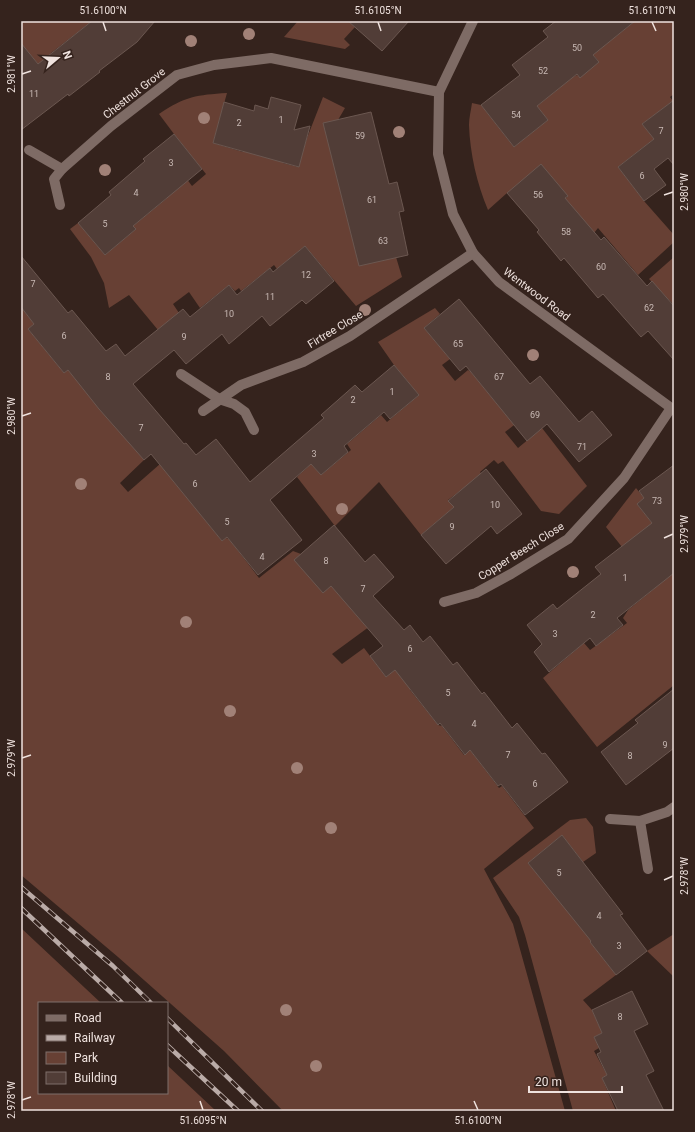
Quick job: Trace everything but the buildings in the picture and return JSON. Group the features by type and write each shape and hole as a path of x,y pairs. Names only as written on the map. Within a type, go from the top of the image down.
{"street":[{"name":"Wentwood Road","path":"473,21 439,92 438,154 453,214 473,253 499,282 672,409"},
{"name":"Chestnut Grove","path":"60,205 54,179 62,169 111,126 177,75 214,65 271,58 439,92"},
{"path":"28,150 62,169"},
{"name":"Firtree Close","path":"203,411 241,385 302,362 350,336 473,253"},
{"path":"182,374 220,399 234,404 245,412 254,430"},
{"name":"Copper Beech Close","path":"444,602 476,593 511,574 568,539 624,478 672,409"},
{"path":"610,819 640,821 666,812 674,807"},
{"path":"640,821 648,869"}],"green space":[{"path":"21,21 92,21 51,53 44,71 29,53 21,59"},
{"path":"298,21 348,21 355,27 344,39 350,45 345,49 284,37"},
{"path":"635,21 674,21 674,94 670,97 673,101 642,124 654,139 618,167 644,201 674,235 674,242 638,275 598,228 594,233 565,199 568,196 507,193 488,210 475,169 469,125 472,103 481,105 514,147 548,120 537,106 573,77 577,75 580,77 599,62 592,53"},
{"path":"227,93 213,143 243,152 248,136 288,146 283,163 298,167 307,138 323,97 345,108 338,120 396,257 402,277 356,306 305,246 277,269 274,265 241,291 239,288 235,291 229,285 200,308 189,292 173,304 179,313 158,330 129,295 109,308 104,283 91,257 70,229 78,223 105,255 136,229 133,226 166,199 186,178 192,186 206,174 159,114 176,103 184,100 199,96"},
{"path":"674,257 674,302 673,304 649,279"},
{"path":"21,307 34,324 28,329 64,373 68,370 144,460 120,483 128,492 160,464 222,541 226,538 229,539 259,578 293,551 301,554 338,580 358,603 351,609 359,618 378,602 385,612 377,621 332,654 342,664 364,648 386,677 398,667 413,687 410,690 438,725 442,726 464,755 470,750 499,788 502,786 534,828 484,869 513,924 565,1111 283,1111 224,1051 118,957 21,875"},
{"path":"435,308 440,314 424,328 450,359 442,365 455,381 468,370 471,372 498,405 518,422 505,432 518,448 542,428 587,486 559,514 541,511 503,461 498,464 494,460 480,472 486,480 464,488 448,500 454,507 421,535 379,482 335,526 297,477 311,464 321,475 351,450 347,444 381,415 387,422 419,395 394,365 378,342"},
{"path":"636,488 644,498 637,504 662,536 674,543 674,685 597,747 543,678 584,643 590,650 627,623 623,618 628,610 655,588 606,527"},
{"path":"586,818 593,827 596,853 583,862 562,835 528,863 591,938 590,942 616,975 583,1000 592,1010 602,1033 594,1037 599,1048 594,1051 607,1075 602,1078 616,1111 573,1111 519,917 493,878 570,820"},
{"path":"21,928 100,1002 38,1002 38,1094 168,1094 168,1066 216,1111 21,1111"},
{"path":"674,934 674,977 647,951"}],"railway":[{"path":"21,887 113,966 150,1002"},
{"path":"21,908 121,1002"},
{"path":"168,1019 262,1111"},
{"path":"168,1046 238,1111"}]}
